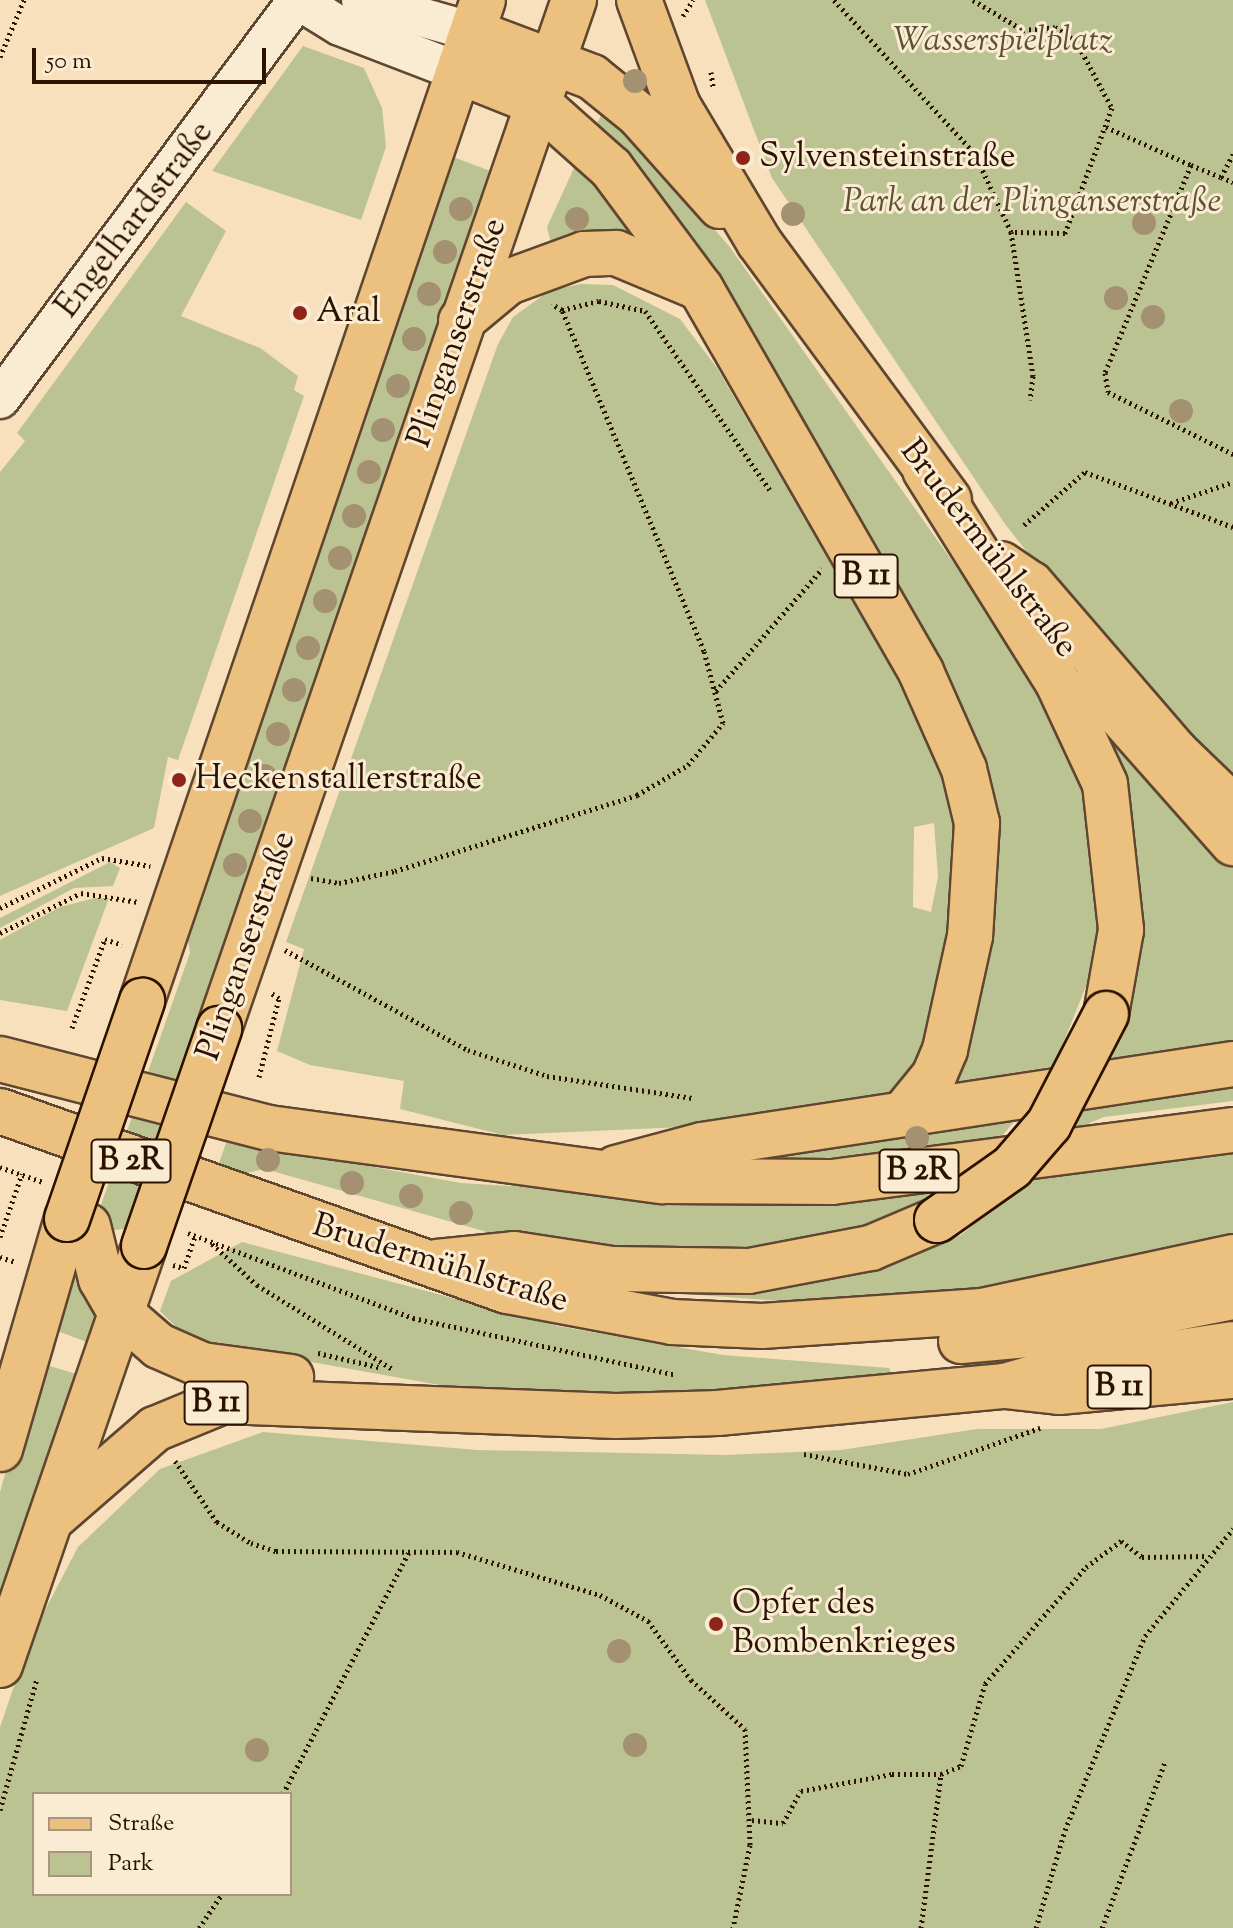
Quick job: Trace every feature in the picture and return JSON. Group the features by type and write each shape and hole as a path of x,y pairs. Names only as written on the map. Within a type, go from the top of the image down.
{"main road":[{"name":"Plinganserstraße","path":"20,1663 50,1520 574,0"},
{"name":"Brudermühlstraße","path":"639,0 678,106 759,242 925,470 1135,739 1233,843"},
{"path":"0,1449 78,1223 87,1160 472,35 553,62"},
{"name":"B 11","path":"472,35 538,103 611,168 701,289 921,672 964,769 977,823 970,936 945,1050 934,1076 903,1114"},
{"name":"Brudermühlstraße","path":"553,62 592,77 639,115 700,188 759,242"},
{"path":"461,321 508,282 584,254 616,253 701,289"},
{"name":"B 2R","path":"423,1263 514,1254 612,1269 749,1271 871,1248 937,1220 1012,1167 1049,1124 1106,1014 1121,930 1105,784 1058,683 925,470"},
{"path":"1001,564 1031,584 1176,752 1233,807"},
{"name":"B 2R","path":"0,1059 61,1080 352,1143 726,1185 832,1182 1233,1130"},
{"path":"603,1173 702,1145 1233,1064"},
{"name":"Brudermühlstraße","path":"0,1111 423,1263 590,1309 762,1326 982,1311 1233,1257"},
{"path":"78,1223 101,1279 121,1313 190,1362 422,1404"},
{"path":"762,1326 832,1348 932,1344 1050,1333 1233,1297"},
{"path":"1005,1386 1060,1370 1233,1344"},
{"name":"B 11","path":"50,1520 155,1429 223,1401 422,1404 616,1416 1005,1386 1059,1392 1233,1376"}],"street":[{"path":"298,0 340,26 472,35"},
{"name":"Engelhardstraße","path":"0,399 298,0"},
{"path":"361,0 472,35"}],"path":[{"path":"0,57 24,0"},
{"path":"834,0 975,154 1011,232 1033,376 1030,400"},
{"path":"973,0 1023,30 1055,27 1076,41 1104,82 1112,108 1065,233 1011,232"},
{"path":"1106,127 1233,182"},
{"path":"1221,177 1233,154"},
{"path":"1191,165 1105,373 1108,392 1233,454"},
{"path":"300,876 339,883 395,871 637,795 688,765 723,723 715,692 562,310 508,282"},
{"path":"562,310 599,301 645,311 779,503"},
{"path":"1024,525 1085,472 1233,527"},
{"path":"1170,504 1187,492 1233,482"},
{"path":"815,554 829,574"},
{"path":"715,692 823,567"},
{"path":"0,908 102,858 151,866"},
{"path":"0,933 81,893 138,902"},
{"path":"72,1028 105,939 123,945"},
{"path":"276,945 468,1050 547,1076 692,1098"},
{"path":"259,1077 279,998 263,989"},
{"path":"0,1167 14,1171"},
{"path":"0,1237 22,1174"},
{"path":"184,1268 195,1236"},
{"path":"310,1352 398,1372 257,1285 208,1241 413,1318 638,1363 691,1381"},
{"path":"0,1257 15,1262"},
{"path":"804,1454 908,1474 1009,1444 1046,1424"},
{"path":"167,1447 217,1522 251,1543 276,1551 410,1550 511,1566 600,1595 648,1621 691,1680 745,1729 751,1820 733,1928"},
{"path":"1036,1928 1065,1830 1145,1636 1207,1556 1233,1529"},
{"path":"751,1820 783,1823 801,1791 892,1774 941,1774 961,1766 985,1684 1086,1567 1121,1541 1142,1557 1207,1556"},
{"path":"284,1792 410,1550"},
{"path":"0,1810 20,1663"},
{"path":"1102,1928 1165,1762"},
{"path":"921,1928 941,1774"},
{"path":"199,1928 221,1896"}],"green space":[{"name":"Park an der Plinganserstraße","path":"705,0 1233,0 1233,783 1110,657 1005,524 772,178"},
{"path":"303,46 364,68 382,108 386,147 361,220 212,171"},
{"path":"606,106 729,246 1047,695 1080,770 1102,855 1105,939 1054,1066 954,1083 981,775 594,129"},
{"path":"445,154 496,173 129,1228 110,1231 97,1216 190,953 185,920"},
{"path":"586,160 649,238 551,243 547,227 574,168"},
{"path":"186,202 226,231 181,316 260,348 298,376 294,390 304,396 178,760 168,757 154,828 0,896 0,472 25,441 17,433"},
{"path":"580,284 613,285 680,319 717,368 940,752 963,833 940,1015 909,1088 869,1105 751,1124 503,1135 400,1109 404,1081 310,1065 277,1051 304,949 286,942 498,344 513,317 549,291","holes":["934,823 938,877 931,912 913,907 914,827"]},
{"path":"1077,680 1178,808 1233,865 1233,1047 1111,1060 1133,1003 1121,998"},
{"path":"110,862 120,868 113,886 74,888 0,928 0,918"},
{"path":"95,898 109,898 67,1011 0,1000 0,940 60,907"},
{"path":"1233,1083 1233,1101 1104,1117 1066,1133 1095,1090"},
{"path":"1033,1100 994,1145 755,1163 735,1155"},
{"path":"227,1140 461,1183 543,1188 714,1194 958,1177 916,1208 841,1237 757,1253 543,1248 265,1169 237,1175 217,1169"},
{"path":"1233,1144 1233,1239 1094,1275 852,1306 616,1289 851,1276 961,1235 1039,1170"},
{"path":"242,1242 558,1326 723,1355 889,1368 892,1377 594,1399 479,1392 189,1340 160,1311 171,1281"},
{"path":"71,1252 100,1319 92,1344 47,1327"},
{"path":"36,1362 80,1375 0,1609 0,1492"},
{"path":"1233,1402 1233,1928 0,1928 0,1727 31,1637 78,1547 160,1469 263,1432 477,1450 726,1455 841,1450 977,1429 1101,1429"}],"place":[{"name":"Sylvensteinstraße","path":"743,158"},
{"name":"Aral","path":"300,313"},
{"name":"Heckenstallerstraße","path":"179,780"},
{"name":"Opfer des Bombenkrieges","path":"716,1624"}],"park label":[{"name":"Wasserspielplatz","path":"1003,42"}]}
